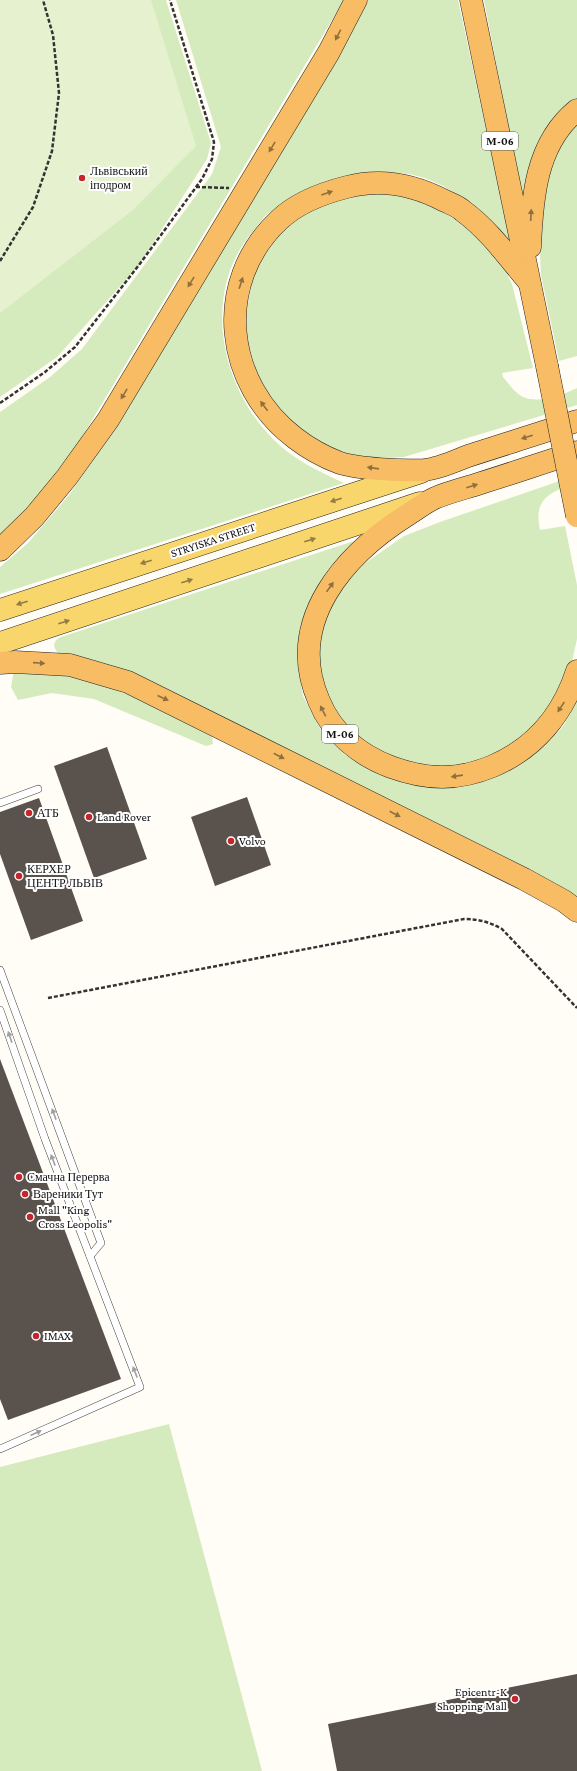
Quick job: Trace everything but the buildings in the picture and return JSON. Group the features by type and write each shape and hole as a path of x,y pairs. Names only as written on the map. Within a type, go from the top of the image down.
{"highway":[{"path":"0,550 34,517 67,477 108,420 329,52 356,0"},
{"name":"М-06","path":"470,0 547,366 577,517"},
{"path":"529,282 532,211 536,181 544,156 557,132 577,110"},
{"path":"529,282 486,229 461,209 434,195 405,185 384,182 363,183 342,188 303,203 279,220 261,241 248,263 239,288 236,311 236,335 240,361 250,385 263,406 282,428 306,446 340,463 378,469 426,470 577,421"},
{"name":"М-06","path":"577,452 435,498 391,525 362,548 342,571 324,597 313,625 309,653 310,673 316,694 324,714 337,731 352,746 374,761 402,771 433,778 456,777 478,772 507,760 530,744 549,725 566,700 577,671"},
{"path":"0,663 15,662 70,665 128,682 524,879 564,901 577,911"}],"main road":[{"name":"STRYISKA STREET","path":"0,610 426,470"},
{"path":"0,643 435,498"}],"lane":[{"path":"0,803 38,789"},
{"path":"0,970 101,1243 90,1256"},
{"path":"0,1010 45,1139 140,1387 0,1449"}],"path":[{"path":"0,261 33,207 52,151 59,93 53,35 43,0"},
{"path":"0,403 45,372 74,347 139,265 196,187 212,159 214,142 170,0"},
{"path":"48,998 464,919 477,919 491,922 502,929 577,1008"}],"green space":[{"name":"Львівський іподром","path":"0,0 151,0 196,146 133,210 0,313"},
{"name":"Львівський іподром","path":"55,0 166,0 211,143 207,159 139,265 57,357 0,397 0,278"},
{"path":"176,0 344,0 79,442 28,510 0,540 0,412 50,377 82,349 212,174 221,147"},
{"path":"367,0 458,0 510,240 464,199 432,181 409,174 388,173 310,190 299,194 270,212 254,230 237,254 227,280 222,308 223,336 229,364 239,391 254,416 272,438 297,458 315,469 344,483 0,594 0,567 28,543 69,495 106,442 354,28"},
{"path":"484,0 577,0 577,102 525,212"},
{"path":"577,117 577,356 559,361 541,275 538,214 548,158"},
{"path":"382,193 402,196 426,204 448,215 469,228 501,262 512,284 533,368 502,373 503,377 522,397 531,399 545,399 577,388 577,405 404,457 353,457 331,450 289,422 261,386 252,362 247,339 246,316 253,274 262,254 296,216 339,196"},
{"path":"577,475 577,484 552,493 546,498 539,511 538,519 540,530 565,526 577,585 577,639 571,666 545,717 513,748 461,767 432,769 378,753 340,720 319,677 319,650 322,625 333,600 349,578 368,561 404,536 440,522"},
{"path":"354,541 332,567 313,594 300,627 298,664 303,696 321,730 345,755 377,774 412,783 482,781 517,766 545,746 564,725 577,701 577,899 58,653 54,646 56,640 61,637"},
{"path":"14,670 72,674 164,708 211,729 213,744 206,746 94,699 52,693 18,700 11,687"},
{"path":"169,1424 262,1771 0,1771 0,1467"}],"place":[{"name":"Львівський іподром","path":"82,178"},
{"name":"АТБ","path":"29,813"},
{"name":"Land Rover","path":"89,817"},
{"name":"Volvo","path":"231,841"},
{"name":"КЕРХЕР ЦЕНТР ЛЬВІВ","path":"19,876"},
{"name":"Смачна Перерва","path":"19,1177"},
{"name":"Вареники Тут","path":"25,1194"},
{"name":"Mall \"King Cross Leopolis\"","path":"30,1217"},
{"name":"IMAX","path":"36,1336"},
{"name":"Epicentr-K Shopping Mall","path":"515,1699"}]}
